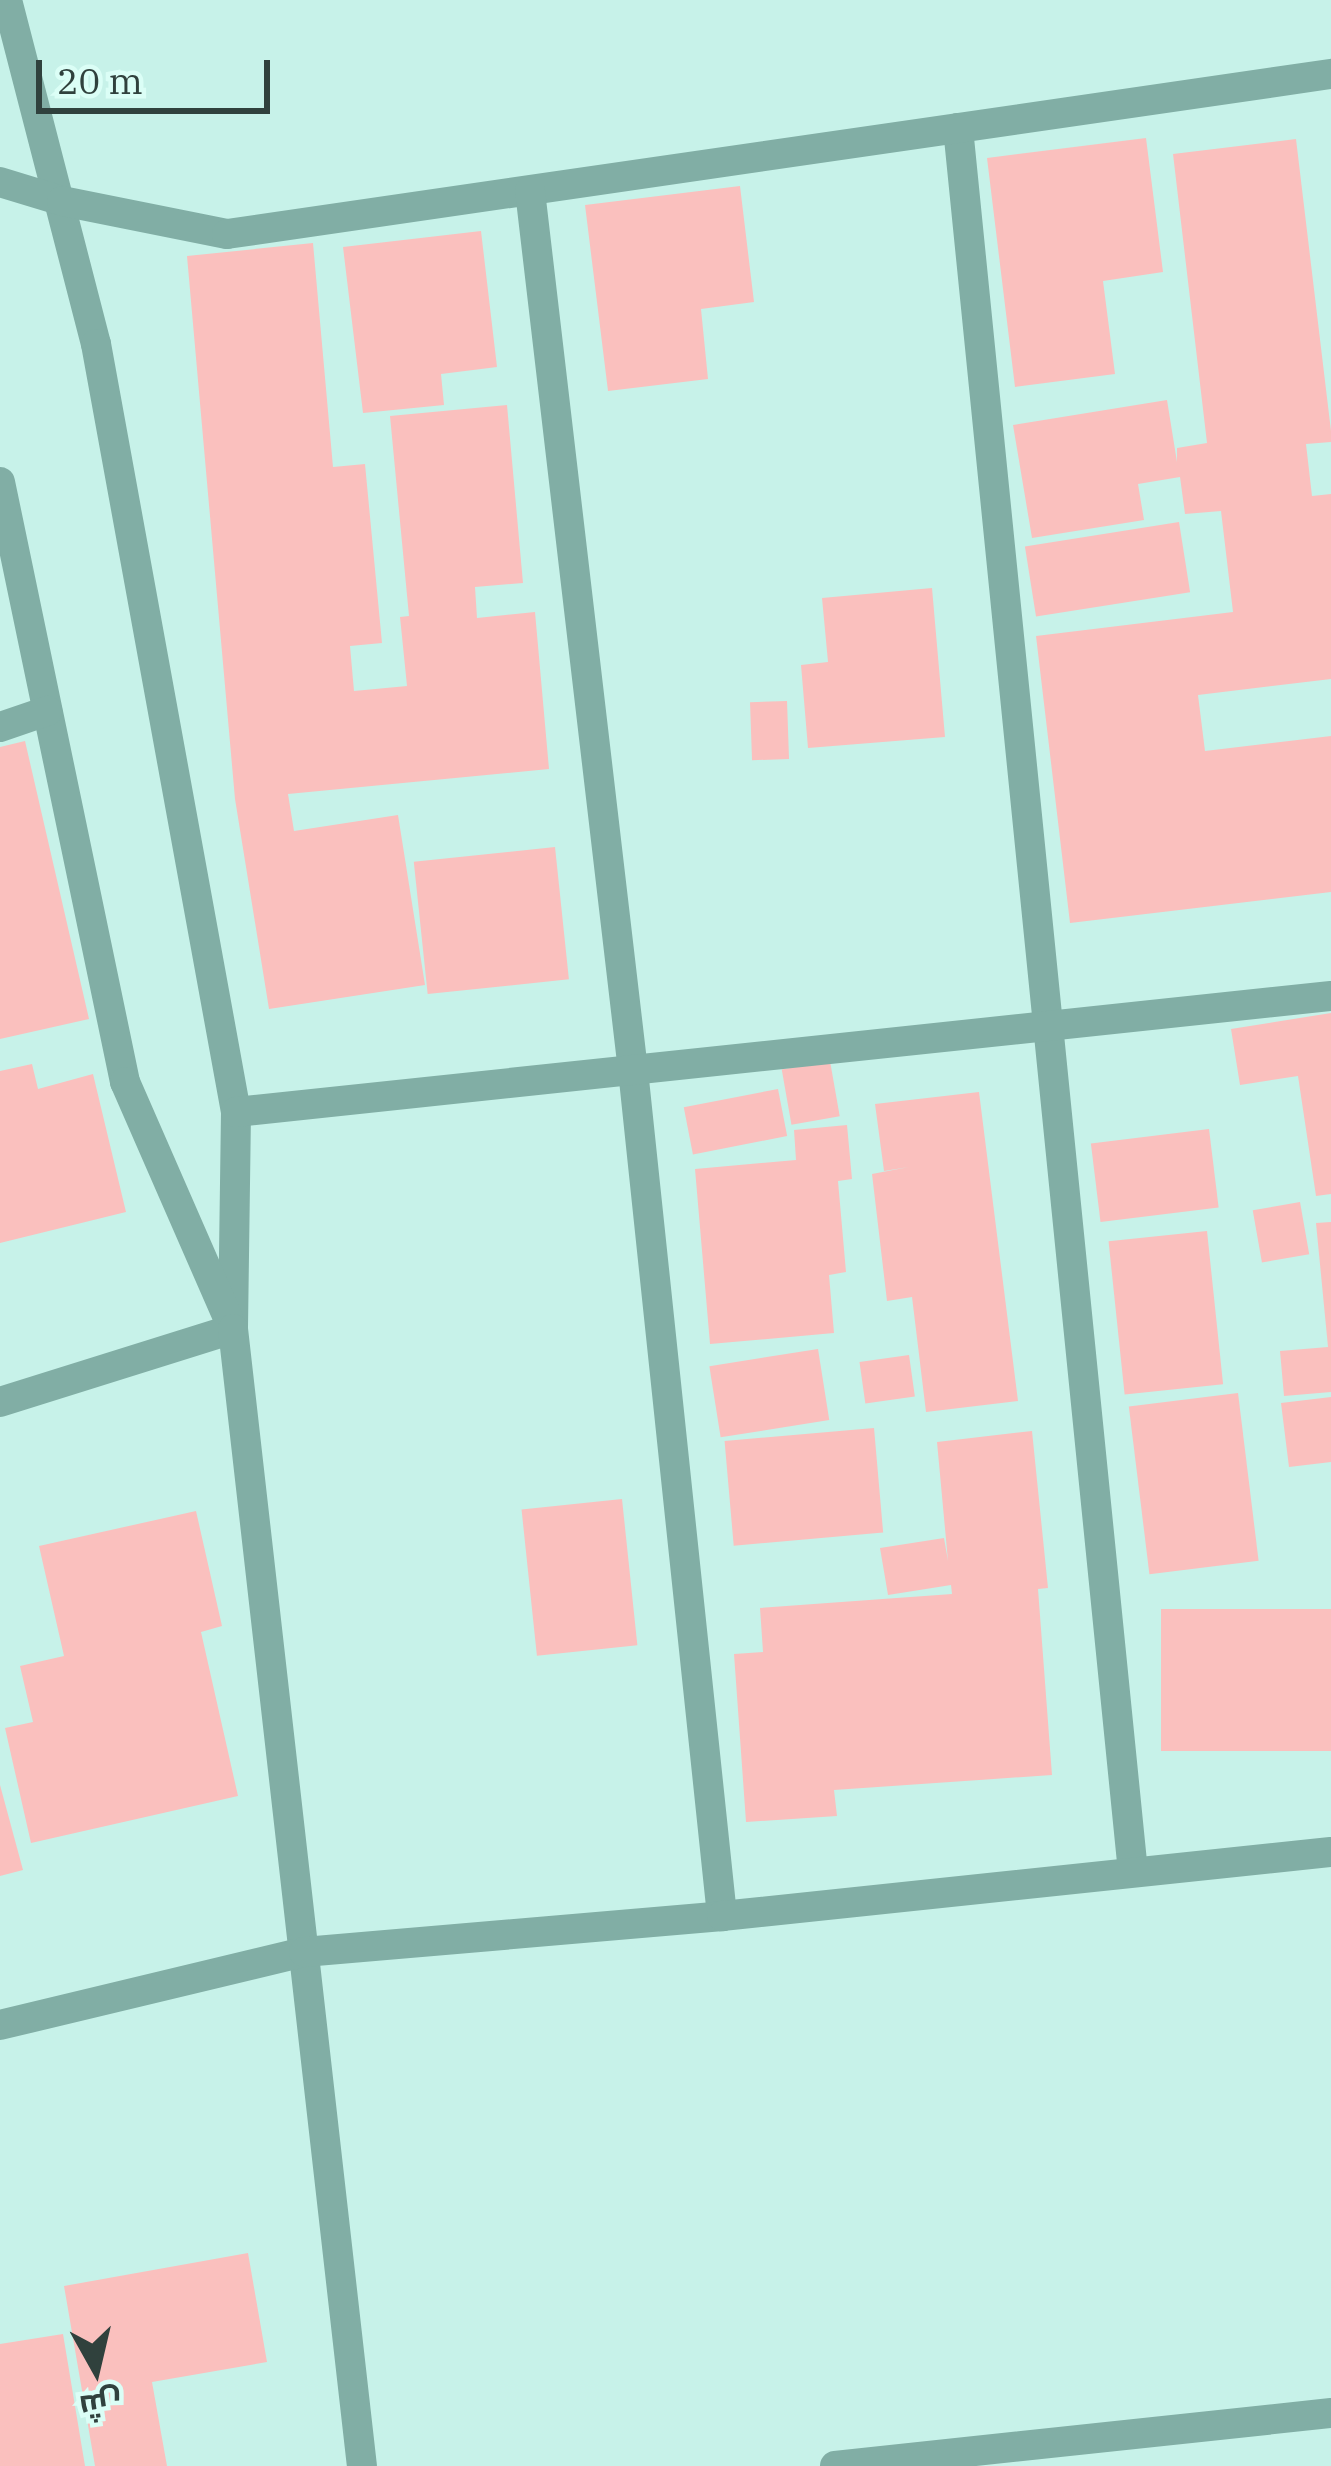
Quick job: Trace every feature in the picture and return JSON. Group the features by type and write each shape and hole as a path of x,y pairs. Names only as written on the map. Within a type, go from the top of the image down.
{"street":[{"path":"7,0 62,202 104,389 236,1112 233,1329 362,2466"},
{"path":"0,182 62,202 227,234 1331,74"},
{"path":"958,128 1133,1871"},
{"path":"530,190 633,1070 722,1916"},
{"path":"0,482 125,1082 233,1329"},
{"path":"0,727 47,711"},
{"path":"236,1112 1331,996"},
{"path":"0,1402 233,1329"},
{"path":"0,2025 304,1952 722,1916 1331,1852"},
{"path":"836,2466 1331,2414"}],"building":[{"path":"1146,138 1163,272 1103,281 1115,374 1015,387 987,158"},
{"path":"1296,139 1331,431 1331,442 1306,444 1312,496 1331,494 1331,679 1198,695 1205,751 1331,736 1331,892 1070,923 1036,636 1233,612 1221,511 1185,514 1180,477 1138,484 1144,520 1032,538 1013,425 1167,400 1177,462 1177,448 1207,443 1173,154"},
{"path":"740,186 754,302 701,309 708,379 608,391 585,205"},
{"path":"481,231 497,367 441,374 444,405 363,413 343,247"},
{"path":"313,243 333,467 365,464 382,643 350,646 354,691 407,686 400,617 409,616 390,416 507,405 523,583 475,587 477,618 535,612 549,769 288,794 294,831 398,815 425,985 269,1009 235,799 187,256"},
{"path":"1179,522 1190,592 1036,617 1025,546"},
{"path":"932,588 945,737 808,748 801,665 828,662 822,598"},
{"path":"787,701 789,759 752,760 750,702"},
{"path":"25,741 89,1019 0,1039 0,747"},
{"path":"555,847 569,979 428,994 414,862"},
{"path":"1331,1013 1331,1194 1316,1196 1298,1076 1240,1085 1231,1029"},
{"path":"830,1061 840,1116 791,1125 782,1070"},
{"path":"32,1064 38,1089 93,1074 126,1212 0,1243 0,1071"},
{"path":"778,1089 787,1136 693,1154 684,1107"},
{"path":"979,1092 1018,1401 926,1412 912,1297 887,1301 872,1174 909,1167 884,1171 875,1104"},
{"path":"847,1125 852,1179 838,1181 846,1272 829,1275 834,1333 710,1344 695,1169 796,1160 794,1130"},
{"path":"1209,1129 1219,1207 1101,1222 1091,1144"},
{"path":"1300,1202 1309,1254 1262,1263 1253,1210"},
{"path":"1331,1222 1331,1392 1284,1396 1280,1351 1328,1347 1316,1223"},
{"path":"1207,1231 1223,1384 1125,1395 1109,1241"},
{"path":"818,1349 829,1420 721,1437 709,1366"},
{"path":"909,1355 915,1397 865,1404 859,1362"},
{"path":"1238,1393 1259,1561 1149,1574 1129,1406"},
{"path":"1331,1397 1331,1462 1289,1467 1281,1403"},
{"path":"874,1428 883,1533 734,1546 725,1441"},
{"path":"1032,1431 1048,1588 1038,1589 1052,1775 834,1790 837,1816 746,1822 734,1654 763,1652 760,1608 952,1594 951,1585 888,1595 880,1548 944,1538 948,1561 937,1442"},
{"path":"622,1499 637,1645 537,1656 522,1510"},
{"path":"196,1511 222,1626 201,1632 238,1796 31,1843 5,1728 33,1722 20,1666 64,1656 39,1546"},
{"path":"1161,1609 1331,1609 1331,1751 1161,1751"},
{"path":"0,1785 23,1870 0,1876"},
{"path":"248,2253 267,2362 152,2382 167,2466 95,2466 64,2286"},
{"path":"63,2334 85,2466 0,2466 0,2344"}]}
